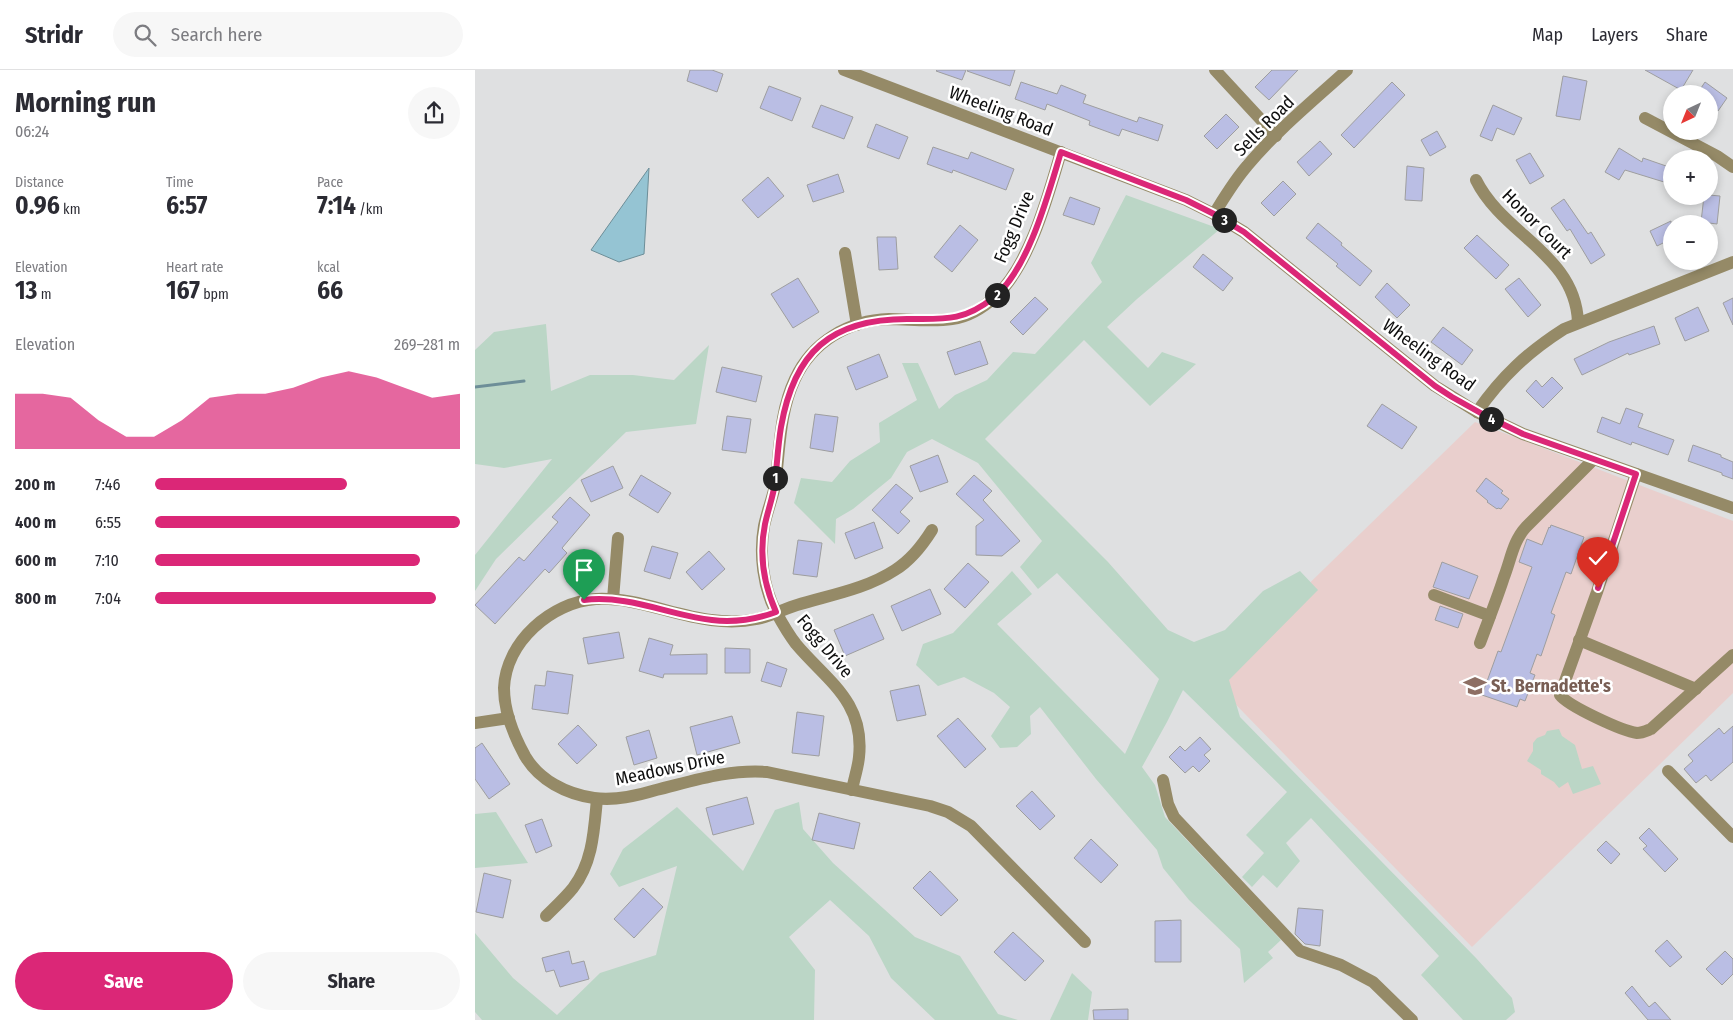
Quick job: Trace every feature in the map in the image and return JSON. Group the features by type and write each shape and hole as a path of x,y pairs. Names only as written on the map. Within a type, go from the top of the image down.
{"street":[{"name":"Wheeling Road","path":"844,70 1186,200 1244,232 1435,386 1477,412 1523,434 1733,508"},
{"path":"1215,70 1276,136"},
{"name":"Sells Road","path":"1214,214 1247,166 1276,136 1347,70"},
{"path":"1645,118 1717,156 1733,167"},
{"name":"Fogg Drive","path":"852,790 859,756 859,738 852,712 839,689 796,643 776,612 766,584 762,554 763,538 775,484 781,426 789,394 802,365 812,352 825,340 839,332 857,325 886,319 951,319 982,307 995,297 1016,272 1023,258 1061,152"},
{"name":"Honor Court","path":"1476,180 1482,192 1497,212 1544,253 1565,278 1575,301 1578,322"},
{"path":"845,253 857,325"},
{"path":"1477,412 1496,386 1516,364 1539,345 1564,329 1733,262"},
{"path":"1480,644 1518,537 1594,460"},
{"path":"1636,474 1560,695 1573,706 1617,727 1638,733 1645,732 1651,729 1733,655"},
{"name":"Meadows Drive","path":"932,530 912,557 886,576 841,593 758,618 726,621 702,618 613,599 596,599 568,604 554,611 525,638 512,658 506,673 504,688 509,718 522,750 537,772 565,790 584,797 617,799 723,774 740,771 767,772 930,806 948,812 976,830 1085,942"},
{"path":"613,599 618,538"},
{"path":"1434,595 1490,616"},
{"path":"1579,640 1696,688"},
{"path":"475,723 509,718"},
{"path":"1668,771 1733,837"},
{"path":"1163,780 1167,804 1174,817 1300,951 1341,966 1373,982 1412,1020"},
{"path":"546,916 573,888 587,864 593,838 597,799"}],"shaded area":[{"name":"St. Bernadette's","path":"1475,422 1733,521 1733,693 1472,947 1211,679"}],"green space":[{"path":"1126,195 1220,229 1107,327 1148,368 1162,352 1196,364 1150,406 1084,340 985,439 1108,562 1168,630 1194,642 1225,630 1263,591 1300,571 1318,590 1229,680 1240,717 1476,958 1512,998 1515,1012 1506,1020 1463,1020 1421,975 1439,956 1311,818 1286,843 1300,861 1277,888 1263,875 1252,887 1242,877 1264,853 1246,835 1287,792 1183,690 1142,767 1155,785 1165,817 1281,940 1268,952 1273,958 1244,983 1240,949 1189,900 1163,868 1157,850 1096,779 1040,707 1030,716 1031,734 1017,747 1000,748 991,736 1010,707 994,693 964,677 938,686 916,665 923,644 953,633 1012,571 1032,594 997,624 1125,754 1159,679 1057,573 1038,589 1020,567 1042,541 978,463 932,439 907,452 891,478 853,509 836,519 835,544 794,503 801,478 832,482 850,461 880,442 879,423 917,400 902,363 918,363 939,409 955,395 987,380 1013,352 1035,354 1102,282 1091,263"},
{"path":"546,324 551,391 590,375 633,375 674,380 709,345 696,424 626,432 496,559 475,591 475,555 552,459 504,468 475,464 475,350 494,332"},
{"path":"1559,729 1562,736 1575,745 1582,769 1593,766 1601,784 1573,794 1568,782 1559,788 1554,782 1541,774 1541,770 1527,761 1533,751 1533,743 1537,738 1545,735 1547,731"},
{"path":"799,802 803,829 833,863 915,937 960,956 998,1014 1018,1020 935,1020 891,978 869,936 830,900 789,937 815,970 814,1020 482,1020 475,1012 475,933 513,978 557,1015 600,973 656,955 677,866 619,887 610,874 623,849 677,807 743,871 775,810"},
{"path":"496,812 528,863 475,868 475,814"},
{"path":"1072,973 1092,992 1088,1020 1050,1020"}],"water":[{"path":"649,168 644,254 619,262 591,250"}],"building":[{"path":"690,70 712,70 723,74 717,92 687,81"},
{"path":"937,70 966,70 962,80"},
{"path":"968,70 1015,70 1010,86"},
{"path":"1272,70 1298,70 1269,100 1255,87"},
{"path":"1645,70 1693,70 1684,85 1672,85"},
{"path":"1563,76 1587,81 1580,120 1556,116"},
{"path":"1021,82 1057,94 1061,85 1086,95 1083,103 1137,122 1139,117 1163,125 1158,141 1122,129 1119,136 1089,125 1090,121 1047,104 1045,110 1015,99"},
{"path":"1392,82 1405,95 1354,148 1341,135"},
{"path":"769,86 801,98 792,121 760,108"},
{"path":"1718,91 1727,98 1718,111"},
{"path":"821,105 853,117 844,139 812,127"},
{"path":"1493,105 1522,118 1514,135 1497,128 1492,141 1480,136"},
{"path":"1226,114 1239,127 1217,149 1204,136"},
{"path":"876,124 908,137 899,159 867,147"},
{"path":"1437,131 1446,147 1430,156 1421,140"},
{"path":"1320,141 1332,154 1309,176 1297,162"},
{"path":"933,147 968,159 971,152 1014,169 1006,190 953,170 952,173 927,164"},
{"path":"1619,148 1642,162 1643,158 1663,165 1663,182 1625,170 1619,180 1605,172"},
{"path":"1530,153 1544,176 1530,184 1516,160"},
{"path":"1407,166 1424,168 1422,201 1405,200"},
{"path":"838,174 844,192 813,202 807,185"},
{"path":"768,177 784,196 758,218 742,200"},
{"path":"1283,181 1296,194 1274,216 1261,203"},
{"path":"1718,196 1720,196 1718,215 1702,215 1703,205 1718,205"},
{"path":"1070,197 1100,208 1094,225 1063,215"},
{"path":"1564,199 1588,234 1591,232 1605,255 1591,264 1570,229 1567,231 1551,208"},
{"path":"1318,223 1372,271 1360,286 1336,266 1338,264 1306,238"},
{"path":"960,225 978,240 952,272 934,257"},
{"path":"1663,225 1663,243 1657,246 1650,231"},
{"path":"1477,235 1509,265 1496,279 1464,248"},
{"path":"877,237 896,237 898,269 879,270"},
{"path":"1203,254 1233,278 1223,291 1193,267"},
{"path":"798,278 819,312 793,328 771,294"},
{"path":"1519,278 1541,305 1528,317 1505,289"},
{"path":"1387,283 1410,305 1397,318 1375,297"},
{"path":"1035,297 1048,309 1023,335 1010,322"},
{"path":"1733,298 1733,325 1723,303"},
{"path":"1698,307 1709,331 1685,341 1675,318"},
{"path":"1654,326 1660,344 1629,355 1628,353 1582,375 1574,359 1609,342"},
{"path":"1443,327 1473,350 1462,365 1431,342"},
{"path":"980,341 988,364 955,375 947,352"},
{"path":"879,354 888,377 856,390 847,367"},
{"path":"722,367 762,376 756,402 716,392"},
{"path":"1552,377 1563,388 1543,408 1526,391 1536,380 1542,387"},
{"path":"1382,404 1417,427 1402,449 1367,426"},
{"path":"1626,408 1643,414 1638,427 1674,440 1668,455 1632,442 1631,445 1597,432 1602,417 1620,424"},
{"path":"815,414 838,417 833,452 810,448"},
{"path":"727,416 751,419 746,453 722,450"},
{"path":"1693,445 1721,455 1721,457 1733,462 1733,479 1688,461"},
{"path":"938,455 948,482 920,492 910,466"},
{"path":"613,466 623,488 591,502 581,480"},
{"path":"641,475 671,493 658,513 629,495"},
{"path":"974,475 992,491 983,500 1020,541 1002,556 976,555 976,526 984,520 956,494"},
{"path":"1486,478 1503,491 1501,493 1509,499 1501,509 1497,509 1487,502 1476,491"},
{"path":"896,484 913,498 900,512 910,521 898,534 872,510"},
{"path":"570,497 590,515 562,548 567,553 549,573 545,569 495,624 475,605 519,557 524,561 558,522 552,517"},
{"path":"874,522 883,548 855,559 845,533"},
{"path":"1551,525 1584,537 1571,574 1566,572 1551,613 1555,615 1541,656 1537,654 1530,673 1535,675 1525,701 1520,699 1517,707 1482,695 1498,651 1501,652 1532,567 1519,562 1527,539 1542,545"},
{"path":"798,540 822,543 817,577 793,574"},
{"path":"652,546 678,553 670,579 644,571"},
{"path":"709,551 725,569 702,590 686,572"},
{"path":"1442,562 1478,576 1469,599 1433,587"},
{"path":"968,563 989,582 965,608 944,589"},
{"path":"930,589 941,614 902,631 891,606"},
{"path":"1440,606 1463,614 1458,628 1435,620"},
{"path":"873,614 884,639 845,656 834,630"},
{"path":"619,632 624,658 588,664 583,638"},
{"path":"649,638 673,645 670,655 707,654 707,674 664,674 663,678 639,671"},
{"path":"725,648 750,649 750,673 725,673"},
{"path":"767,662 787,669 781,687 761,681"},
{"path":"547,671 573,675 568,714 532,709 535,685 545,686"},
{"path":"919,685 926,715 897,721 890,691"},
{"path":"797,712 824,716 819,756 792,753"},
{"path":"732,716 740,743 697,755 690,727"},
{"path":"958,718 986,749 965,768 937,736"},
{"path":"578,725 597,745 577,764 558,744"},
{"path":"1733,726 1733,762 1711,781 1706,775 1696,783 1684,769 1693,761 1688,755 1719,728 1724,734"},
{"path":"649,730 657,758 634,765 626,737"},
{"path":"1200,737 1211,749 1204,755 1210,761 1199,772 1193,766 1185,773 1169,757 1180,746 1185,751"},
{"path":"482,743 510,784 489,799 475,779 475,748"},
{"path":"1032,791 1055,816 1040,830 1016,806"},
{"path":"747,797 754,824 713,835 706,808"},
{"path":"819,813 860,823 854,849 812,840"},
{"path":"542,819 552,846 536,853 525,825"},
{"path":"1649,828 1678,859 1665,872 1643,849 1647,846 1639,838"},
{"path":"1091,839 1118,865 1101,883 1074,858"},
{"path":"1606,841 1620,854 1611,864 1597,850"},
{"path":"930,871 958,900 941,916 913,888"},
{"path":"484,873 511,880 503,918 476,912"},
{"path":"643,888 663,907 634,938 614,919"},
{"path":"1298,908 1323,910 1320,946 1305,944 1295,934"},
{"path":"1181,920 1181,962 1155,962 1155,921"},
{"path":"1013,932 1044,961 1025,981 994,952"},
{"path":"1667,940 1682,957 1670,967 1655,951"},
{"path":"569,951 572,964 584,961 589,979 560,987 554,970 546,972 542,958"},
{"path":"1725,951 1733,959 1733,974 1722,985 1706,969"},
{"path":"1632,986 1649,1007 1655,1002 1671,1020 1648,1020 1625,993"},
{"path":"1128,1009 1128,1020 1094,1020 1093,1010"}],"waterway":[{"path":"475,387 524,381"}],"place":[{"name":"St. Bernadette's","path":"1475,686"}],"route":[{"path":"584,600 613,599 632,602 710,620 742,621 776,612 766,584 762,554 763,538 775,484 781,426 789,394 802,365 825,340 857,325 886,319 951,319 982,307 995,297 1016,272 1030,243 1061,152 1186,200 1244,232 1435,386 1477,412 1523,434 1636,474 1598,588"}]}
